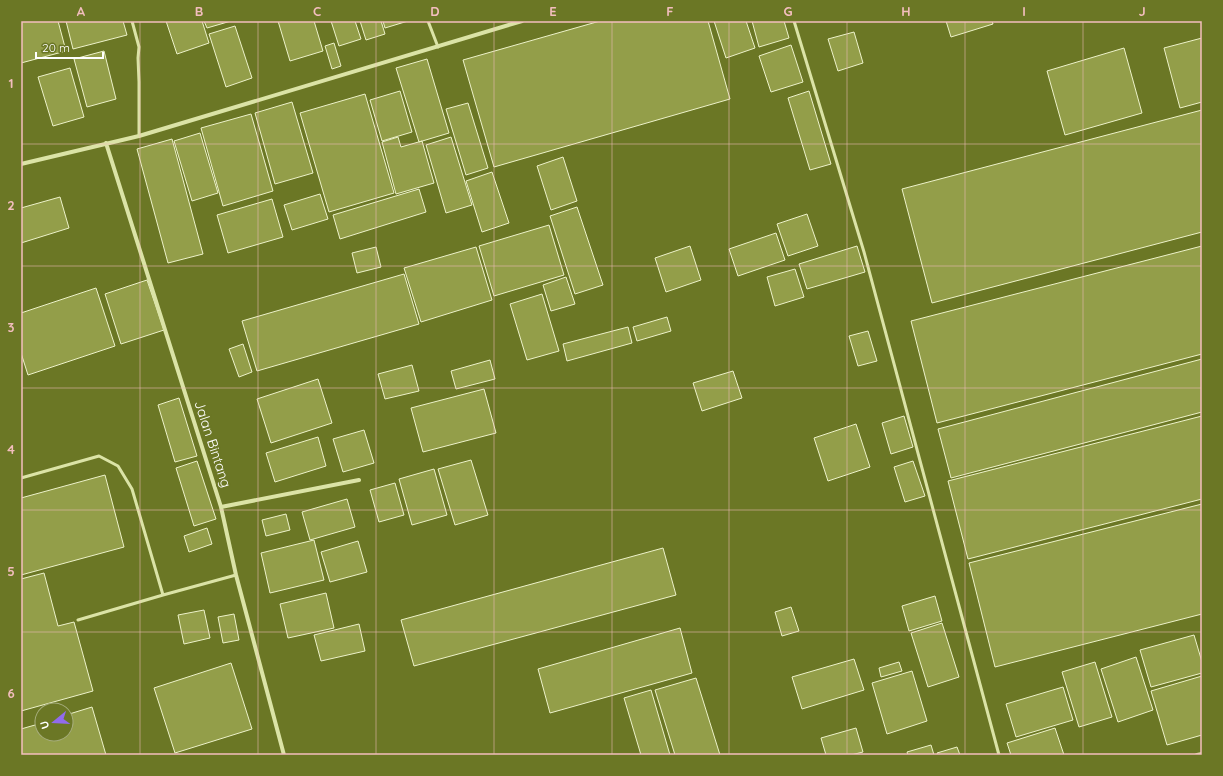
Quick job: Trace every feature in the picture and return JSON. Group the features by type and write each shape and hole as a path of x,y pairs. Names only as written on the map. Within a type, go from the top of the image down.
{"street":[{"path":"21,164 139,136 522,21"},
{"name":"Jalan Bintang","path":"106,143 221,508 236,575 284,755"},
{"path":"221,508 359,480"},
{"path":"1197,755 1202,754"}],"lane":[{"path":"132,21 139,47 139,136"},
{"path":"428,21 438,47"},
{"path":"794,21 864,252 999,755"},
{"path":"21,478 99,456 118,466 132,489 163,595"},
{"path":"78,620 236,575"}],"building":[{"path":"21,21 58,21 66,51 21,63"},
{"path":"66,21 123,21 127,35 73,49"},
{"path":"166,21 202,21 209,43 177,54"},
{"path":"204,21 231,21 207,28"},
{"path":"278,21 314,21 323,51 290,61"},
{"path":"331,21 355,21 361,39 339,46"},
{"path":"360,21 381,21 385,34 366,40"},
{"path":"383,21 408,21 385,28"},
{"path":"600,21 708,21 730,99 494,167 463,60"},
{"path":"714,21 746,21 755,48 726,58"},
{"path":"752,21 784,21 789,38 759,47"},
{"path":"946,21 992,21 993,24 951,37"},
{"path":"235,26 252,78 226,87 209,34"},
{"path":"854,32 863,63 838,71 828,39"},
{"path":"1202,38 1202,102 1180,108 1164,48"},
{"path":"334,43 341,66 332,69 325,46"},
{"path":"791,45 803,82 771,92 759,56"},
{"path":"1124,48 1142,113 1065,135 1047,71"},
{"path":"104,51 116,99 87,107 74,59"},
{"path":"427,59 449,133 419,142 396,68"},
{"path":"70,68 84,117 53,126 38,77"},
{"path":"400,91 412,132 382,141 370,100"},
{"path":"809,91 831,164 810,170 788,98"},
{"path":"365,94 394,193 329,212 300,113"},
{"path":"292,102 313,173 275,184 255,113"},
{"path":"468,103 488,168 466,175 446,109"},
{"path":"1202,110 1202,232 932,303 902,189"},
{"path":"251,114 273,191 223,206 201,128"},
{"path":"200,133 218,193 192,201 174,141"},
{"path":"398,137 401,147 422,141 434,183 396,194 382,142"},
{"path":"451,137 472,205 446,213 426,145"},
{"path":"172,139 203,254 168,263 137,149"},
{"path":"563,157 577,201 551,210 537,166"},
{"path":"492,172 509,223 482,232 466,181"},
{"path":"419,189 426,212 340,239 333,215"},
{"path":"320,194 328,219 292,230 284,205"},
{"path":"60,197 69,228 21,243 21,208"},
{"path":"272,199 283,237 228,253 217,215"},
{"path":"577,207 603,285 575,294 550,216"},
{"path":"807,214 818,246 788,256 777,224"},
{"path":"549,225 564,275 494,296 479,246"},
{"path":"776,233 785,260 738,276 729,249"},
{"path":"690,246 701,280 666,292 655,258"},
{"path":"857,246 865,272 807,289 799,264"},
{"path":"1202,246 1202,354 937,423 911,321"},
{"path":"376,247 381,267 357,273 352,253"},
{"path":"476,247 492,300 421,322 404,268"},
{"path":"795,269 804,297 775,306 767,277"},
{"path":"404,274 419,324 257,371 242,321"},
{"path":"566,277 575,304 551,311 543,285"},
{"path":"147,280 164,330 121,344 105,294"},
{"path":"96,288 115,346 28,375 21,353 21,313"},
{"path":"542,294 559,351 527,360 510,304"},
{"path":"667,317 671,331 637,341 633,327"},
{"path":"628,327 632,343 567,361 563,344"},
{"path":"868,331 877,361 858,366 849,336"},
{"path":"243,344 252,372 239,377 229,349"},
{"path":"1202,359 1202,412 951,478 938,429"},
{"path":"490,360 495,379 456,389 451,371"},
{"path":"412,365 419,391 385,399 378,374"},
{"path":"733,371 742,398 702,411 693,383"},
{"path":"318,379 332,423 271,443 257,399"},
{"path":"484,389 496,433 423,452 411,408"},
{"path":"179,398 197,456 175,462 158,405"},
{"path":"904,416 913,447 891,454 882,423"},
{"path":"1202,416 1202,499 968,559 948,481"},
{"path":"856,424 870,467 828,481 814,438"},
{"path":"364,430 374,463 343,472 333,439"},
{"path":"318,437 326,466 275,482 266,453"},
{"path":"471,460 488,515 455,525 438,469"},
{"path":"197,461 216,519 194,526 176,468"},
{"path":"913,461 925,496 905,502 894,467"},
{"path":"434,469 447,515 412,525 399,479"},
{"path":"105,475 124,547 21,575 21,498"},
{"path":"395,483 404,515 379,522 370,490"},
{"path":"347,499 355,527 310,540 302,512"},
{"path":"1202,504 1202,614 995,667 969,563"},
{"path":"286,514 290,530 266,536 262,520"},
{"path":"207,528 212,544 189,552 184,536"},
{"path":"314,540 324,580 270,593 261,553"},
{"path":"358,541 367,572 330,582 321,552"},
{"path":"663,548 676,595 414,666 401,620"},
{"path":"44,573 58,626 74,622 93,691 53,702 34,702 34,707 21,711 21,579"},
{"path":"326,593 334,628 288,638 280,604"},
{"path":"935,596 942,621 909,631 902,606"},
{"path":"791,607 799,631 782,636 775,612"},
{"path":"204,610 210,638 184,644 178,615"},
{"path":"234,614 239,640 223,643 218,617"},
{"path":"942,623 959,677 928,687 911,633"},
{"path":"359,624 365,651 321,661 314,635"},
{"path":"680,628 692,673 550,713 538,669"},
{"path":"1194,635 1202,662 1202,673 1151,687 1140,650"},
{"path":"1136,657 1153,710 1118,722 1101,669"},
{"path":"854,659 864,690 802,709 792,677"},
{"path":"899,662 902,671 881,677 879,668"},
{"path":"1095,662 1112,717 1079,727 1062,672"},
{"path":"231,663 252,729 175,753 154,688"},
{"path":"912,671 927,721 887,734 872,683"},
{"path":"1202,676 1202,735 1167,745 1151,691"},
{"path":"696,678 720,755 675,755 655,690"},
{"path":"1063,687 1073,720 1016,737 1006,704"},
{"path":"651,690 670,755 641,755 624,698"},
{"path":"92,707 106,755 21,755 21,729 34,725 34,742 74,742 74,713"},
{"path":"856,728 863,752 851,755 826,755 821,738"},
{"path":"1055,728 1064,755 1011,755 1007,743"},
{"path":"931,745 934,755 908,755 907,752"},
{"path":"957,747 960,755 938,755 937,753"}]}
